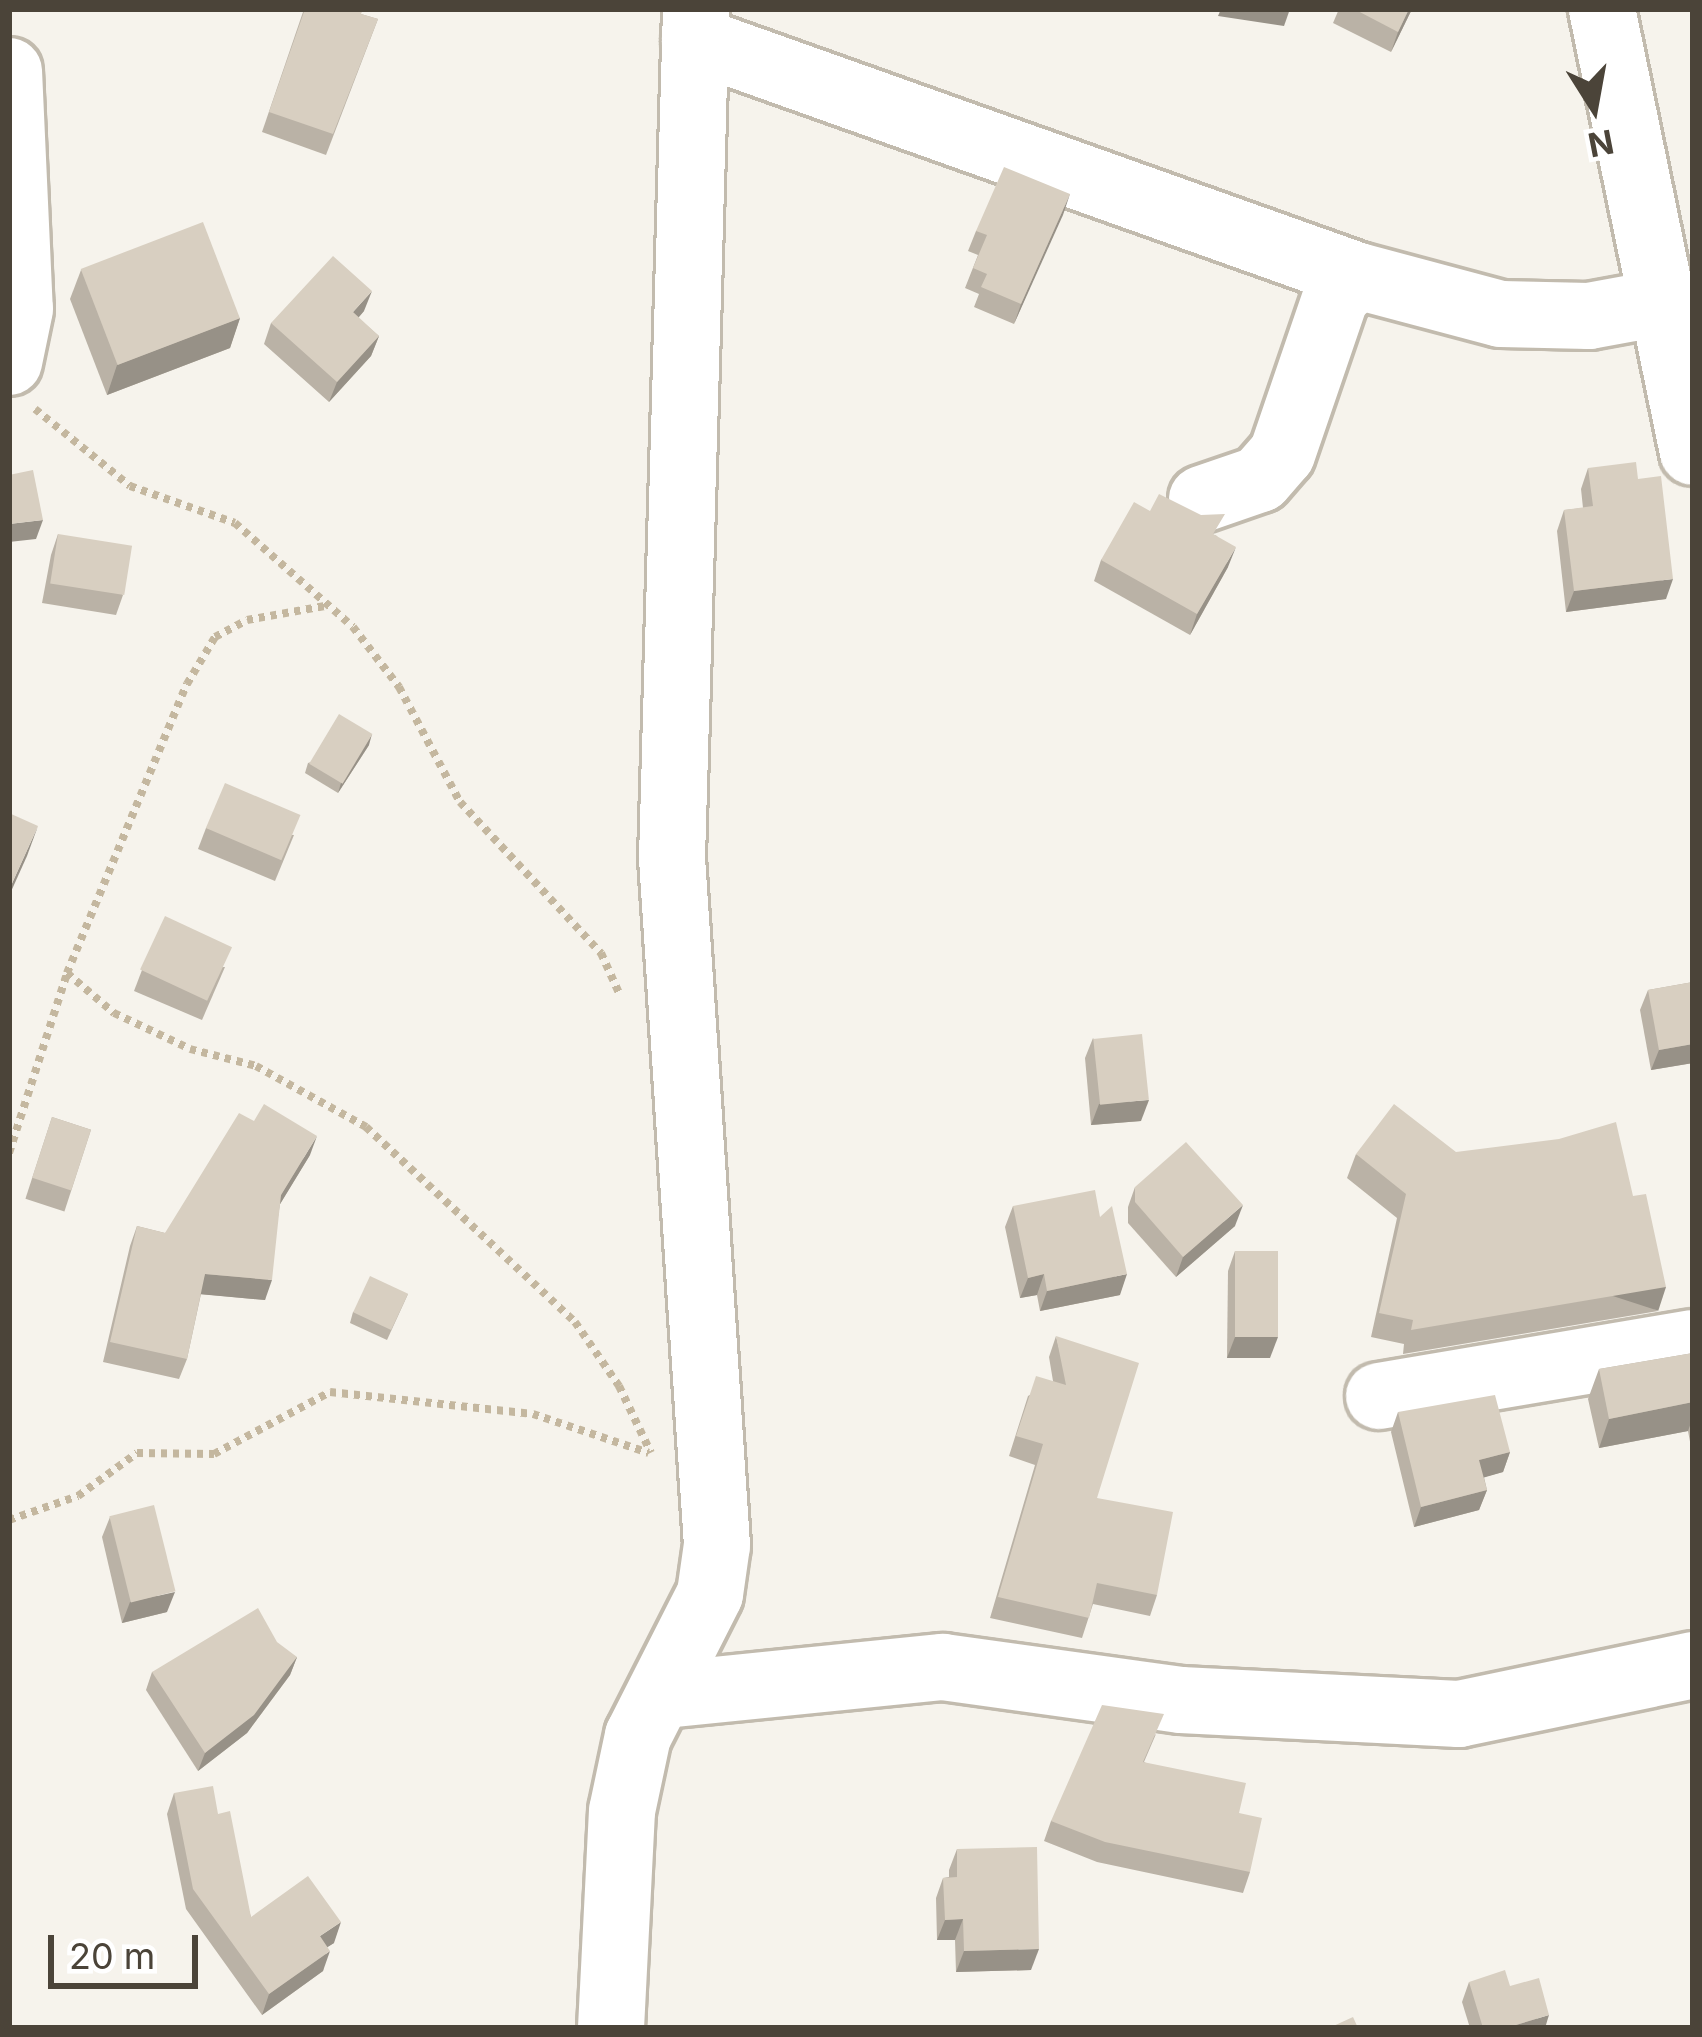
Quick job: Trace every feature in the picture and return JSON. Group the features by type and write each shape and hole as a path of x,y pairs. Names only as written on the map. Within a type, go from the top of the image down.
{"street":[{"path":"1602,9 1693,452"},
{"path":"611,2028 622,1810 638,1736 665,1695 710,1594 712,1477 672,858 695,24 1358,276 1501,314 1588,316 1660,303"},
{"path":"9,70 20,309 17,380"},
{"path":"1202,499 1260,479 1282,454 1336,296 1358,276"},
{"path":"1379,1396 1693,1343"},
{"path":"665,1695 944,1667 1181,1700 1459,1714 1693,1665"}],"path":[{"path":"17,380 71,444 130,486 235,523 326,605 399,687 460,802 601,953 628,1013"},
{"path":"9,1153 67,973 180,699 215,637 247,620 326,605"},
{"path":"67,973 114,1012 190,1049 256,1066 366,1126 575,1322 620,1386 652,1454"},
{"path":"9,1520 78,1496 137,1453 214,1454 330,1392 533,1414 712,1477"}],"building":[{"path":"305,9 363,9 361,14 378,19 333,134 269,112"},
{"path":"1354,9 1409,9 1398,32"},
{"path":"1004,167 1070,194 1021,304 981,287 987,274 973,268 987,235 976,231"},
{"path":"203,222 240,318 118,365 81,269"},
{"path":"333,256 372,291 353,312 379,336 337,382 271,323"},
{"path":"1636,462 1638,479 1661,476 1673,579 1574,591 1564,510 1593,506 1588,468"},
{"path":"33,470 43,520 9,524 9,475"},
{"path":"1159,494 1201,515 1225,514 1213,534 1236,547 1197,614 1101,560 1134,502 1150,511"},
{"path":"58,534 132,546 124,595 50,583"},
{"path":"339,714 372,734 343,784 309,764"},
{"path":"225,783 300,815 281,860 206,828"},
{"path":"9,813 38,826 9,890"},
{"path":"165,916 232,947 207,1001 140,969"},
{"path":"1693,982 1693,1044 1659,1050 1648,990"},
{"path":"1142,1034 1149,1100 1100,1105 1093,1039"},
{"path":"264,1104 317,1136 281,1195 272,1280 205,1274 187,1359 110,1342 137,1226 165,1233 239,1113 254,1121"},
{"path":"1394,1104 1456,1152 1559,1139 1616,1122 1633,1196 1646,1194 1666,1287 1411,1330 1413,1320 1379,1313 1406,1194 1356,1154"},
{"path":"52,1117 91,1130 71,1191 32,1178"},
{"path":"1186,1142 1243,1205 1183,1257 1135,1202 1135,1187"},
{"path":"1095,1190 1100,1217 1112,1206 1127,1274 1047,1291 1044,1274 1028,1278 1013,1206"},
{"path":"1235,1251 1278,1251 1278,1337 1235,1337"},
{"path":"370,1276 408,1294 391,1330 353,1312"},
{"path":"1056,1336 1139,1363 1097,1498 1173,1512 1157,1595 1097,1583 1089,1618 998,1597 1043,1444 1016,1436 1036,1376 1066,1385"},
{"path":"1693,1353 1693,1402 1609,1419 1599,1369"},
{"path":"1495,1395 1510,1452 1479,1460 1487,1490 1421,1507 1398,1412"},
{"path":"154,1505 176,1591 131,1602 109,1516"},
{"path":"258,1608 277,1642 297,1657 254,1715 205,1753 152,1672"},
{"path":"1102,1705 1164,1714 1143,1762 1246,1783 1239,1813 1262,1818 1250,1872 1105,1842 1051,1821"},
{"path":"213,1786 218,1814 230,1811 251,1917 308,1876 341,1922 320,1936 330,1951 269,1994 193,1889 174,1793"},
{"path":"1037,1847 1039,1949 964,1951 963,1919 945,1920 943,1878 957,1877 957,1849"},
{"path":"1505,1970 1510,1986 1539,1978 1549,2015 1506,2028 1483,2028 1469,1982"},
{"path":"1353,2017 1358,2028 1329,2028"}]}
